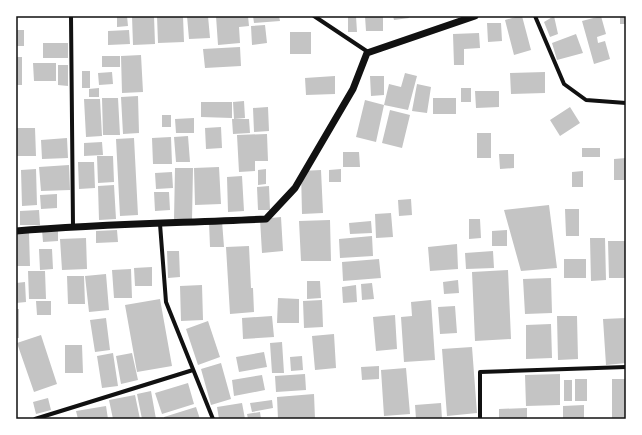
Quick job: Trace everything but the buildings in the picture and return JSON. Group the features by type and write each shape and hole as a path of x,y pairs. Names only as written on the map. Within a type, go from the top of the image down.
{"street":[{"path":"71,16 73,226"},
{"path":"314,16 368,53"},
{"path":"16,230 73,226 266,219 295,188 353,89 368,53 475,16"},
{"path":"534,16 564,84 586,100 626,103"},
{"path":"160,224 166,302 214,419"},
{"path":"480,419 480,372 626,367"},
{"path":"35,419 193,370"}]}
